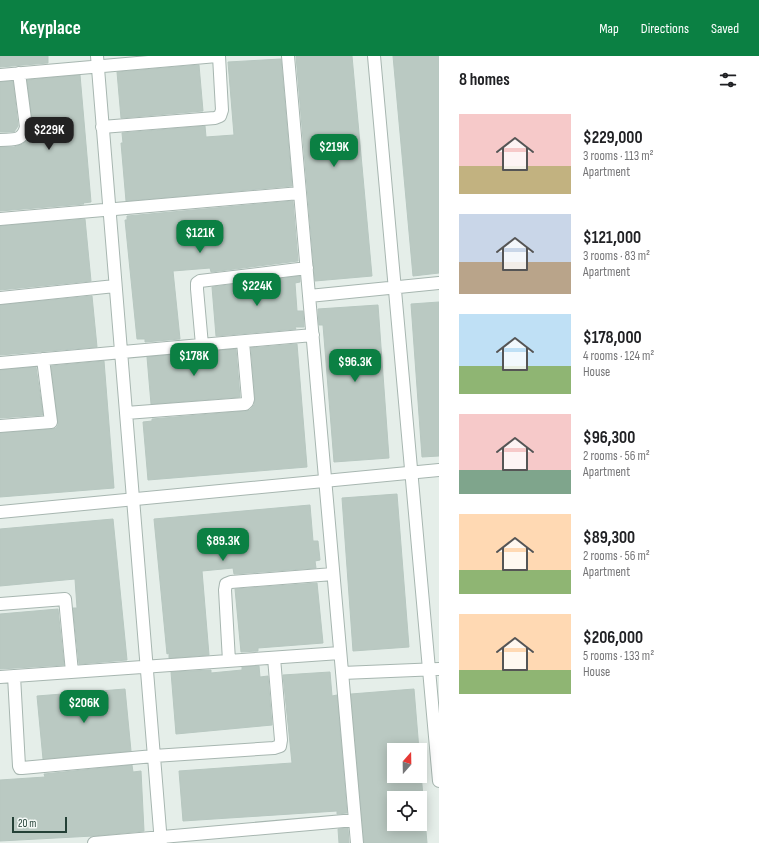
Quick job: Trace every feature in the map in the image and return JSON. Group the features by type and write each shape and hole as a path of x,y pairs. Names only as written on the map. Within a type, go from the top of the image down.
{"street":[{"path":"0,75 97,61 218,56 222,110 220,116 215,118 102,127"},
{"path":"288,56 357,843"},
{"path":"374,56 411,472 434,669 439,781"},
{"path":"97,61 161,840"},
{"path":"0,140 19,138 24,135 26,127 20,73"},
{"path":"0,219 300,193"},
{"path":"202,345 197,283 200,281 307,268"},
{"path":"309,296 439,283"},
{"path":"0,298 115,286"},
{"path":"0,363 312,335"},
{"path":"126,413 245,404 248,399 243,342"},
{"path":"0,426 51,422 43,359"},
{"path":"0,512 439,470"},
{"path":"229,661 225,590 226,584 231,582 333,574"},
{"path":"0,604 65,599 72,672"},
{"path":"0,677 340,653"},
{"path":"14,676 20,768 154,756 274,748 280,746 281,740 274,658"},
{"path":"342,673 434,669"},
{"path":"94,843 161,840 355,820"}],"building":[{"path":"0,56 48,56 48,63 0,67"},
{"path":"296,56 352,56 372,276 315,281"},
{"path":"393,56 439,56 439,273 413,276"},
{"path":"281,59 292,186 126,201 121,143 123,143 122,133 205,126 206,137 234,135 228,62"},
{"path":"199,65 203,111 121,118 117,72"},
{"path":"80,75 91,202 83,203 84,204 0,211 0,147 14,147 23,144 28,139 33,129 27,80"},
{"path":"13,81 18,126 14,132 0,132 0,82"},
{"path":"293,201 298,261 211,272 210,268 173,271 180,339 145,342 145,339 137,339 125,220 127,220 127,216"},
{"path":"85,219 91,281 0,290 0,226"},
{"path":"300,276 300,282 295,283 297,311 303,311 304,327 216,336 212,287"},
{"path":"92,296 97,347 0,355 0,305"},
{"path":"439,302 439,456 422,457 411,304"},
{"path":"378,305 389,458 334,462 323,325 319,325 318,309"},
{"path":"297,344 307,467 148,480 143,422 152,421 152,419 250,410 254,405 255,399 251,348"},
{"path":"236,349 240,397 151,404 147,357"},
{"path":"104,361 114,488 0,497 0,433 52,429 56,428 58,425 51,366"},
{"path":"36,367 43,415 0,418 0,370"},
{"path":"397,494 409,647 353,651 342,498"},
{"path":"310,505 313,541 318,541 320,560 315,561 316,568 234,574 233,568 202,571 209,655 169,658 169,653 167,654 154,519"},
{"path":"113,519 127,660 79,664 73,608 77,608 75,579 0,586 0,529"},
{"path":"317,583 323,643 258,648 258,651 241,652 235,589"},
{"path":"58,609 64,665 0,669 0,614"},
{"path":"259,666 260,677 268,676 272,725 176,734 171,672 211,670 211,673 242,670 242,667"},
{"path":"330,672 332,696 337,695 347,813 337,814 337,811 183,821 179,771 292,763 283,675"},
{"path":"125,689 131,751 43,759 37,696"},
{"path":"414,689 418,743 387,743 387,783 422,783 423,791 387,791 387,831 426,831 427,843 364,843 351,694"},
{"path":"132,765 133,772 141,771 144,831 93,836 0,841 0,780 45,777 44,774"},
{"path":"348,828 349,843 339,843 338,829"}]}
